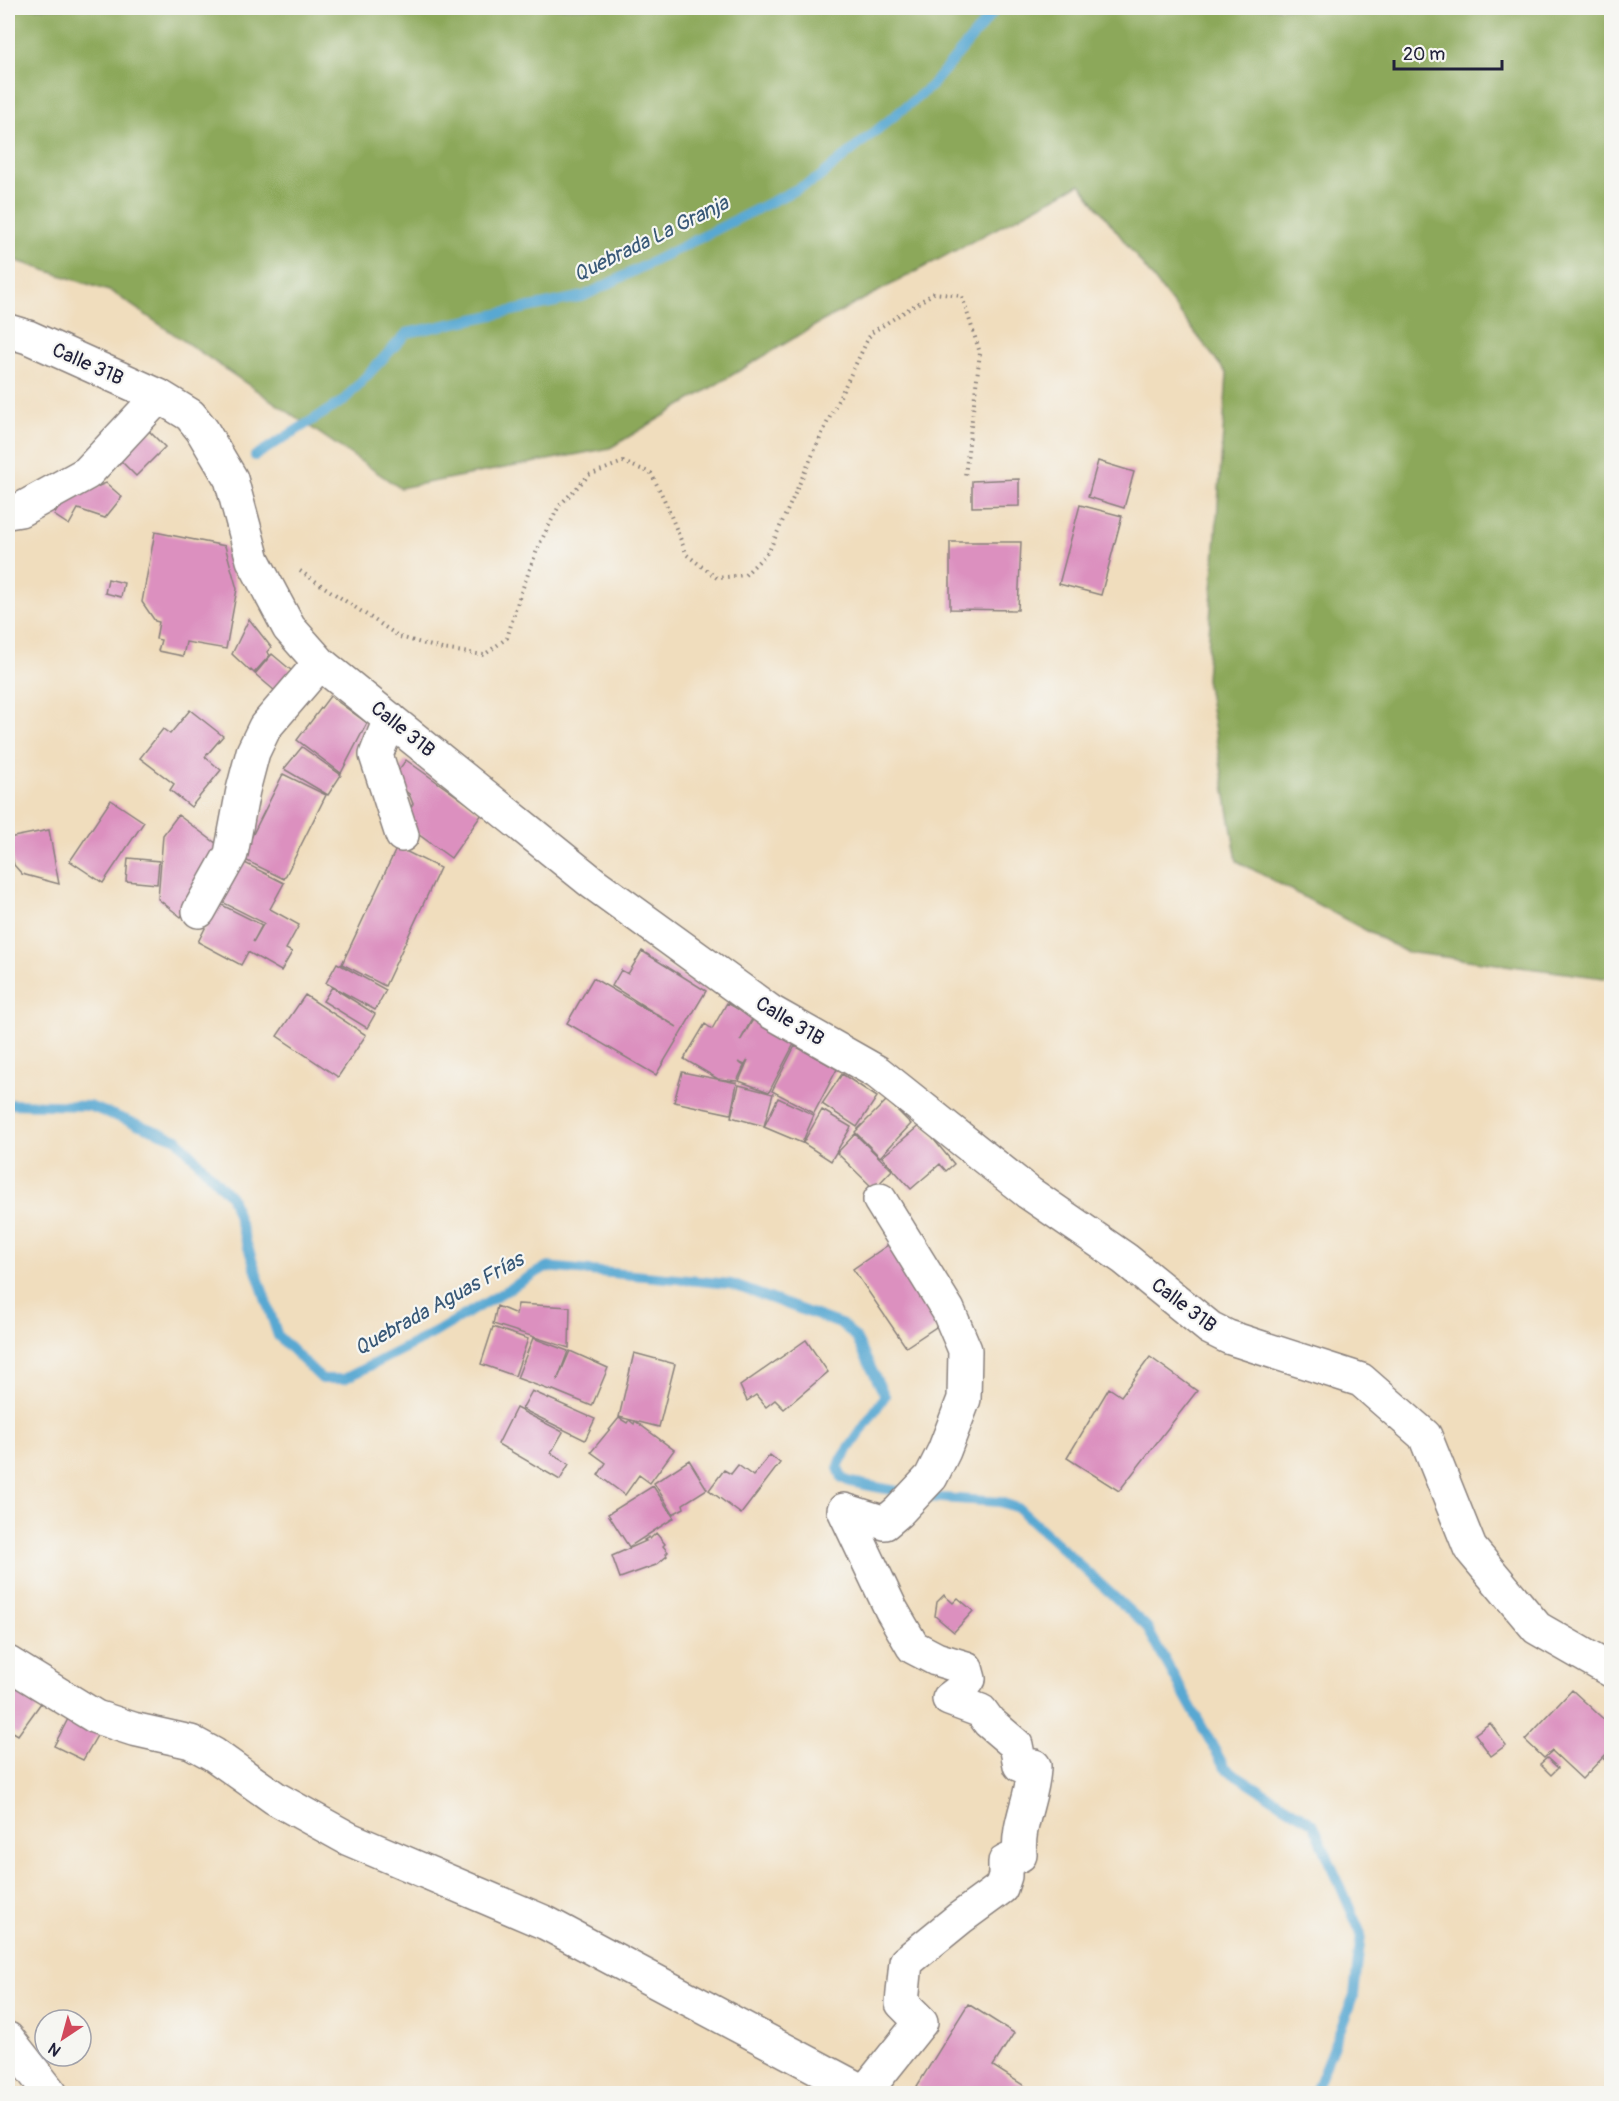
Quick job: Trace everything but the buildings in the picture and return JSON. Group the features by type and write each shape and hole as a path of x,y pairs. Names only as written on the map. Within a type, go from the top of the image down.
{"street":[{"name":"Calle 31B","path":"8,331 28,337 159,396 190,415 202,430 231,479 253,560 290,628 320,663 593,883 771,1012 877,1072 1029,1193 1125,1259 1210,1328 1228,1337 1361,1380 1425,1436 1470,1548 1537,1628 1611,1671"},
{"path":"8,512 20,510 87,474 159,396"},
{"path":"199,911 231,854 253,752 265,727 320,663"},
{"path":"390,719 376,755 402,835"},
{"path":"8,1663 96,1717 133,1729 191,1742 213,1754 275,1798 349,1839 546,1923 866,2093 921,2022 902,2003 906,1962 960,1917 1001,1888 1005,1876 1005,1862 1020,1855 1018,1841 1034,1779 1034,1766 1020,1765 1016,1745 989,1722 981,1711 949,1698 961,1690 969,1678 966,1668 936,1659 913,1647 891,1609 844,1510 885,1522 898,1512 932,1478 964,1399 965,1350 948,1310 880,1200"},
{"path":"8,2039 51,2094"}],"path":[{"path":"294,567 400,637 442,649 484,655 507,638 538,544 559,506 589,475 623,462 651,473 687,555 717,578 745,575 769,551 826,424 871,333 934,293 962,296 980,353 965,476"}],"green space":[{"path":"8,8 1611,8 1611,979 1406,952 1237,861 1206,679 1227,374 1080,184 821,322 610,448 400,488 112,292 8,258"}],"waterway":[{"name":"Quebrada La Granja","path":"255,456 343,401 407,333 584,296 817,179 931,86 997,8"},
{"name":"Quebrada Aguas Frías","path":"8,1104 89,1106 177,1139 231,1197 278,1336 322,1379 344,1379 434,1333 546,1267 731,1284 843,1325 856,1338 885,1396 841,1460 838,1468 842,1478 850,1482 928,1497 1000,1502 1018,1508 1146,1626 1225,1768 1313,1823 1361,1934 1354,1995 1314,2094"}]}
